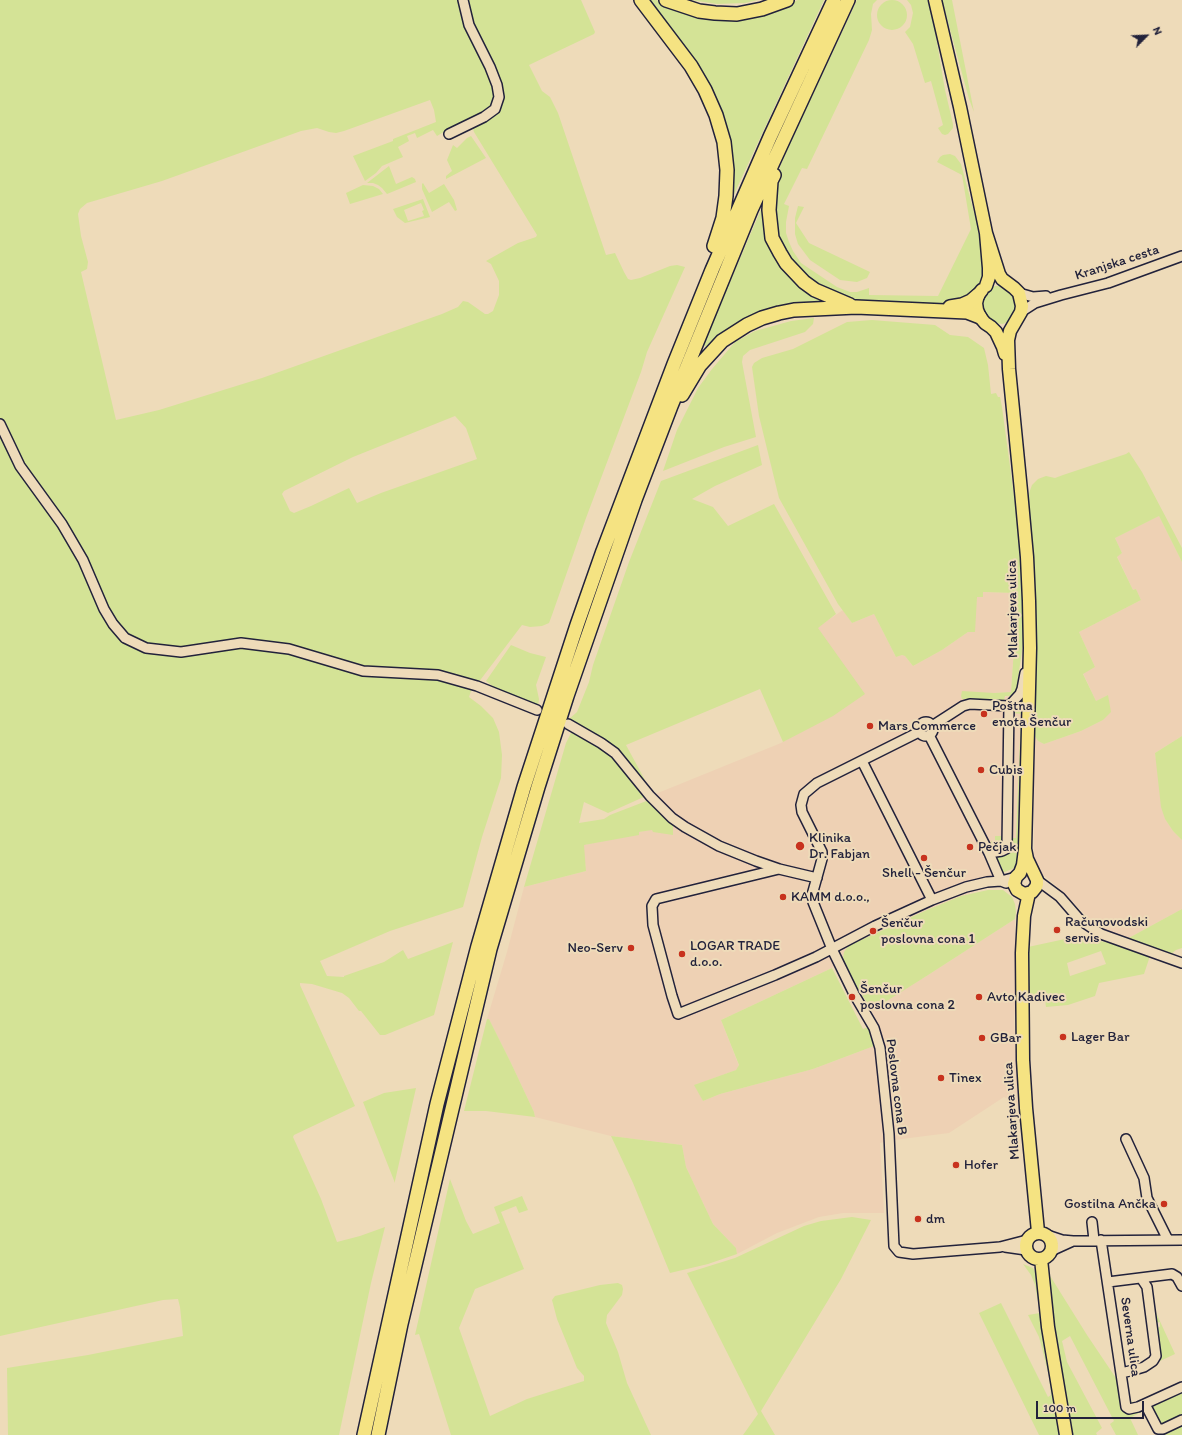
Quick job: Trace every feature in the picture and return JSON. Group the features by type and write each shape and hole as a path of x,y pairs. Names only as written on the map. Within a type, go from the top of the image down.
{"highway":[{"path":"641,0 691,66 705,90 716,115 724,142 728,170 726,196 723,218 713,250 712,270"},
{"path":"666,0 699,11 737,14 762,9 787,0"},
{"path":"364,1435 437,1104 478,946 524,787 574,633 647,432 712,270 770,136 834,0"},
{"path":"378,1435 401,1324 490,949 538,787 567,696 635,500 671,406 737,245 782,142 848,0"},
{"path":"782,142 781,160 771,180 769,196 772,238 786,263 804,282 815,290 831,298 856,307"},
{"path":"934,310 962,305 971,301 982,291"},
{"path":"671,406 684,393 700,365 714,349 731,335 747,325 779,313 794,310 856,307 967,312 980,317"}],"main road":[{"path":"935,0 960,108 986,233 999,274 1002,279 1019,293 1022,306 1021,312 1010,331 1008,340 1009,369"},
{"path":"986,233 989,277 976,303 977,310 984,323 991,327 999,337 1009,369"},
{"path":"982,291 993,283 1001,282 1008,284"},
{"path":"991,327 1006,327 1014,323"},
{"name":"Mlakarjeva ulica","path":"1009,369 1027,557 1030,648 1026,849 1028,859 1025,883 1022,997 1024,1073 1043,1234"},
{"path":"1043,1234 1052,1244 1051,1251 1047,1256 1040,1259 1030,1256 1027,1245 1031,1235 1043,1234"},
{"path":"1040,1259 1048,1327 1066,1435"}],"street":[{"path":"449,134 484,117 495,109 499,97 497,85 490,67 469,25 463,0"},
{"name":"Kranjska cesta","path":"1061,295 1108,283 1182,256"},
{"path":"1019,293 1033,297 1061,295"},
{"path":"1021,312 1035,303 1061,295"},
{"path":"0,424 20,466 62,524 79,554 104,609 113,624 125,638 146,648 181,652 241,643 289,649 363,671 438,675 477,686 537,710"},
{"path":"989,853 1002,851 1006,849 1007,846 1009,706 1017,698 1022,689 1030,648"},
{"path":"932,726 963,706 970,704 1009,706"},
{"path":"922,722 928,722 932,726 933,731 929,735 924,736 919,732 919,727 922,722"},
{"path":"568,724 615,753 650,796 680,824 719,846 756,861 817,878"},
{"path":"919,732 862,761 932,900"},
{"path":"929,735 989,853 1001,881"},
{"name":"Poslovna cona B","path":"862,761 818,783 804,794 801,805 802,812 822,852 822,859 812,895 813,902 832,949 854,994 874,1028 880,1048 889,1134 894,1246 899,1252 913,1254 1027,1245"},
{"path":"780,868 656,899 652,906 654,925 678,1014 775,976 816,957 875,926 932,900 987,882 1001,881 1025,883 1053,892 1060,897 1080,920 1102,934 1182,963"},
{"path":"1126,1139 1144,1178 1147,1198 1168,1240"},
{"name":"Severna ulica","path":"1092,1222 1108,1282 1126,1407 1129,1409 1145,1404 1182,1387"},
{"path":"1043,1234 1062,1240 1074,1241 1182,1240"},
{"path":"1051,1251 1074,1241"},
{"name":"Severna ulica","path":"1108,1282 1172,1274 1177,1277 1182,1286"},
{"path":"1121,1372 1144,1367 1153,1362 1156,1356 1147,1286 1142,1278"},
{"path":"1145,1404 1158,1429 1163,1429 1182,1420"}],"shaded area":[{"path":"1159,516 1182,562 1182,736 1155,753 1165,819 1173,831 1182,840 1182,909 1125,940 1102,932 1062,891 1034,867 1034,735 1038,741 1044,744 1081,731 1103,720 1108,695 1096,701 1083,673 1095,667 1079,632 1141,600 1136,589 1133,590 1117,556 1122,553 1115,538"},
{"path":"983,592 1017,593 1011,692 994,693 962,699 1013,696 1014,713 1021,713 1016,838 1000,874 999,882 927,910 848,946 844,952 843,958 832,968 721,1020 739,1066 736,1070 695,1085 703,1101 720,1094 813,1069 882,1044 871,1009 925,977 1015,919 1016,1004 1014,1017 1018,1106 1004,1097 949,1133 880,1143 884,1213 843,1213 819,1217 777,1233 737,1254 736,1248 713,1224 686,1167 682,1145 611,1136 535,1117 511,1063 489,1019 487,1019 524,887 586,871 583,845 639,834 639,832 673,825 653,805 653,795 781,743 792,736 818,627 843,610 852,623 874,614 896,657 902,655 905,656 913,666 942,650 968,632 977,597"}],"green space":[{"path":"0,0 581,0 595,32 594,34 529,65 542,91 550,97 558,113 606,255 615,253 628,279 631,280 670,266 677,265 685,267 647,352 549,623 542,626 530,627 522,625 478,683 472,688 469,697 493,718 499,732 502,755 501,778 482,837 463,907 390,931 320,961 327,976 344,977 384,962 403,950 408,959 453,942 434,1015 385,1035 380,1035 361,1011 359,1011 349,998 342,993 312,984 300,983 355,1106 294,1135 293,1137 321,1199 337,1242 385,1227 371,1283 339,1435 8,1435 7,1368 88,1355 183,1336 178,1299 163,1300 0,1336","holes":["430,100 434,110 436,122 393,139 393,141 353,156 365,181 376,173 382,166 403,157 398,147 409,141 407,136 415,133 417,138 433,130 437,136 452,127 464,125 474,126 474,132 537,235 536,237 518,243 486,261 491,264 499,281 499,295 493,311 485,314 468,302 463,301 458,307 442,314 262,378 159,410 116,420 81,272 87,269 88,262 81,236 78,214 80,209 87,203 162,181 301,131 317,128 336,133","455,416 466,428 477,459 357,503 349,488 294,513 290,511 282,494 284,491 353,457"]},
{"path":"645,0 656,0 690,14 791,3 798,0 824,0 730,203 722,124"},
{"path":"691,0 758,0 745,3 717,4"},
{"path":"857,0 877,0 873,4 871,14 872,30 869,40 807,169 802,168 784,204 789,206 786,222 786,233 789,242 801,263 837,287 850,292 857,292 869,288 869,295 938,296 971,229 962,175 937,162 943,155 950,154 955,156 961,164 983,246 984,276 971,296 949,303 923,304 894,304 850,299 814,286 777,244 773,184 786,152"},
{"path":"892,0 902,5 907,15 902,25 892,30 882,25 877,15 882,5"},
{"path":"907,0 929,0 945,90 953,124 953,128 948,134 945,135 942,134 938,128 943,125 931,81 925,83 913,44 905,32 910,27 913,13 911,5"},
{"path":"942,0 952,0 974,112 969,99"},
{"path":"471,136 486,158 446,179 446,176 452,171 447,160 453,145 457,148"},
{"path":"389,166 396,184 412,177 416,182 387,194 378,185 367,183"},
{"path":"423,183 429,193 444,184 454,200 457,210 455,211 449,202 432,212 422,189"},
{"path":"363,185 373,186 379,189 383,194 350,204 346,193"},
{"path":"423,199 430,217 405,223 397,217 393,209","holes":["421,203 424,210 422,211 424,216 408,221 404,210"]},
{"path":"798,206 804,207 796,223 809,243 870,272 867,278 857,282 840,280 810,260 798,244 795,234 795,218"},
{"path":"762,207 768,243 780,266 802,288 831,302 787,308 708,348 703,345"},
{"path":"995,286 1004,286 1008,288 1018,303 1011,320 1003,324 994,323 981,311 980,302 990,288"},
{"path":"814,318 813,324 805,332 750,350 743,356 742,362 756,437 724,447 663,471 677,430 698,388 735,342 755,331 791,321"},
{"path":"872,320 935,325 950,335 968,337 984,348 988,365 991,394 996,393 998,397 1000,397 1002,407 1022,555 1025,632 1016,692 1013,696 1005,696 1004,700 962,699 961,696 962,691 994,693 1011,692 1016,593 983,592 983,597 977,597 975,632 968,632 942,650 913,666 905,656 902,655 896,657 874,614 852,623 838,604 779,498 759,416 752,367 754,363 762,358 793,349 847,322"},
{"path":"758,445 762,465 715,486 692,499 713,507 728,526 774,504 836,614 818,628 865,694 833,716 783,742 760,689 626,745 645,780 643,782 568,720 577,712 589,682 593,665 629,562 661,481"},
{"path":"1129,452 1142,472 1182,548 1182,562 1159,516 1115,538 1122,553 1117,557 1133,590 1136,589 1141,600 1079,632 1095,667 1083,674 1096,701 1108,695 1111,712 1103,720 1081,731 1044,744 1038,741 1034,735 1032,574 1028,496 1032,485 1038,479 1046,476 1055,478"},
{"path":"511,645 530,653 546,657 536,685 539,699 538,707 495,688 486,681"},
{"path":"1026,690 1020,853 1017,866 1000,874 996,857 1003,854 1010,838 1016,838 1021,714 1014,713 1013,707 1020,702"},
{"path":"572,731 608,751 646,796 608,813 584,802 579,823 604,819 610,815 649,800 673,825 673,835 653,832 652,830 639,832 639,835 584,845 586,871 524,887 566,743"},
{"path":"1182,736 1182,840 1173,831 1165,819 1161,807 1155,753"},
{"path":"995,836 1003,836 1002,849 995,849 992,847 991,841 995,842"},
{"path":"988,890 1003,890 1012,897 1015,904 1015,919 874,1009 871,1009 855,984 843,958 844,952 848,946 961,896"},
{"path":"1182,909 1182,948 1171,954 1125,940"},
{"path":"1065,939 1066,943 1089,939 1121,945 1150,955 1144,974 1099,983 1095,996 1068,1005 1046,1007 1045,999 1039,999 1032,1002 1027,996 1028,947","holes":["1101,951 1106,964 1070,976 1067,963"]},
{"path":"832,968 863,1029 868,1027 873,1037 874,1046 813,1069 720,1094 703,1101 694,1085 736,1070 739,1065 721,1020"},
{"path":"487,1019 489,1019 511,1063 535,1117 486,1111 464,1111"},
{"path":"416,1088 395,1183 363,1102 384,1093"},
{"path":"611,1136 682,1145 686,1167 713,1224 736,1248 737,1254 708,1264 670,1273 633,1183"},
{"path":"450,1179 466,1221 473,1234 500,1223 494,1207 522,1196 528,1210 519,1213 516,1206 501,1212 524,1269 475,1289 459,1328 490,1416 527,1399 584,1381 584,1376 577,1368 557,1319 552,1300 555,1296 600,1285 618,1283 622,1285 622,1295 607,1315 606,1323 618,1352 627,1383 651,1435 451,1435 419,1334 415,1335"},
{"path":"852,1217 871,1220 841,1279 761,1411 775,1435 743,1435 758,1414 687,1273 735,1258 804,1226 821,1221"},
{"path":"1023,1264 1033,1268 1037,1276 1062,1435 1039,1435 979,1313 1001,1303 1048,1397 1051,1395 1049,1377 1039,1337 1028,1315 1040,1313 1035,1285 1031,1275"},
{"path":"1047,1271 1087,1335 1132,1402 1152,1406 1182,1392 1182,1435 1157,1435 1145,1410 1130,1418 1138,1435 1116,1435 1110,1424 1114,1421 1070,1336 1062,1341 1067,1362 1102,1428 1096,1433 1097,1435 1070,1435 1056,1350"},
{"path":"1153,1306 1175,1354 1160,1361 1156,1328 1160,1327 1160,1322 1156,1323"}],"place":[{"name":"Poštna enota Šenčur","path":"984,714"},
{"name":"Mars Commerce","path":"870,726"},
{"name":"Cubis","path":"981,770"},
{"name":"Klinika Dr. Fabjan","path":"800,846"},
{"name":"Pečjak","path":"970,847"},
{"name":"Shell - Šenčur","path":"924,858"},
{"name":"KAMM d.o.o.,","path":"783,897"},
{"name":"Računovodski servis","path":"1057,930"},
{"name":"Šenčur poslovna cona 1","path":"873,931"},
{"name":"Neo-Serv","path":"631,948"},
{"name":"LOGAR TRADE d.o.o.","path":"682,954"},
{"name":"Šenčur poslovna cona 2","path":"852,997"},
{"name":"Avto Kadivec","path":"979,997"},
{"name":"Lager Bar","path":"1063,1037"},
{"name":"GBar","path":"982,1038"},
{"name":"Tinex","path":"941,1078"},
{"name":"Hofer","path":"956,1165"},
{"name":"Gostilna Ančka","path":"1164,1204"},
{"name":"dm","path":"918,1219"}]}
